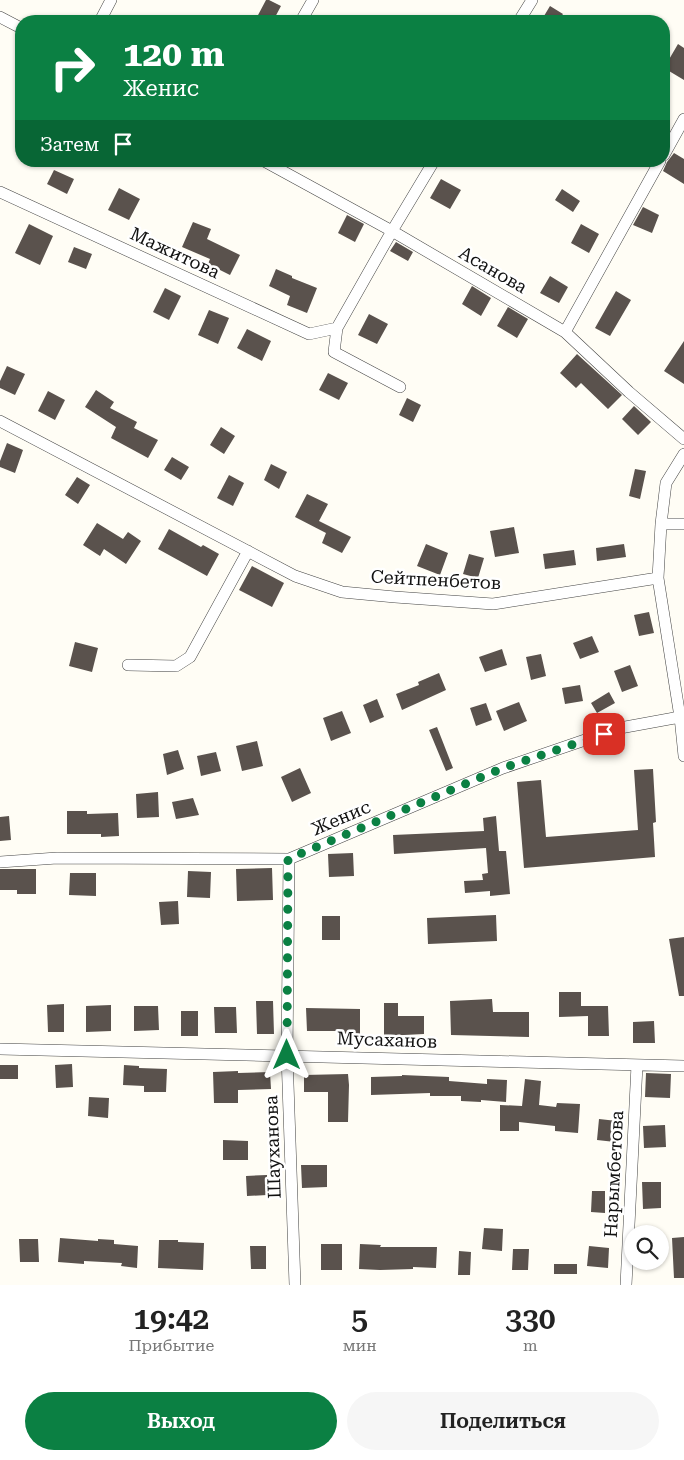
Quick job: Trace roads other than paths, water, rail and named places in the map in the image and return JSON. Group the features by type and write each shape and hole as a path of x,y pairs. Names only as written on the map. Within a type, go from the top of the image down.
{"street":[{"path":"103,15 111,0"},
{"path":"304,15 313,0"},
{"path":"523,15 532,0"},
{"path":"0,17 15,25"},
{"path":"670,144 684,119"},
{"name":"Асанова","path":"275,167 565,332 629,392 684,439"},
{"path":"400,387 334,352 337,328 430,167"},
{"path":"565,332 657,167"},
{"name":"Мажитова","path":"0,192 309,334 337,328"},
{"name":"Сейтпенбетов","path":"0,421 295,576 342,592 493,604 658,578"},
{"path":"684,454 666,483 660,524 658,578 680,717 684,756"},
{"path":"660,524 684,524"},
{"path":"128,665 176,666 190,657 248,551"},
{"name":"Женис","path":"0,862 57,858 288,859 503,768 620,728 680,717"},
{"name":"Шауханова","path":"288,859 287,1055 295,1285"},
{"name":"Мусаханов","path":"0,1049 684,1066"},
{"name":"Нарымбетова","path":"626,1285 637,1065"}]}
